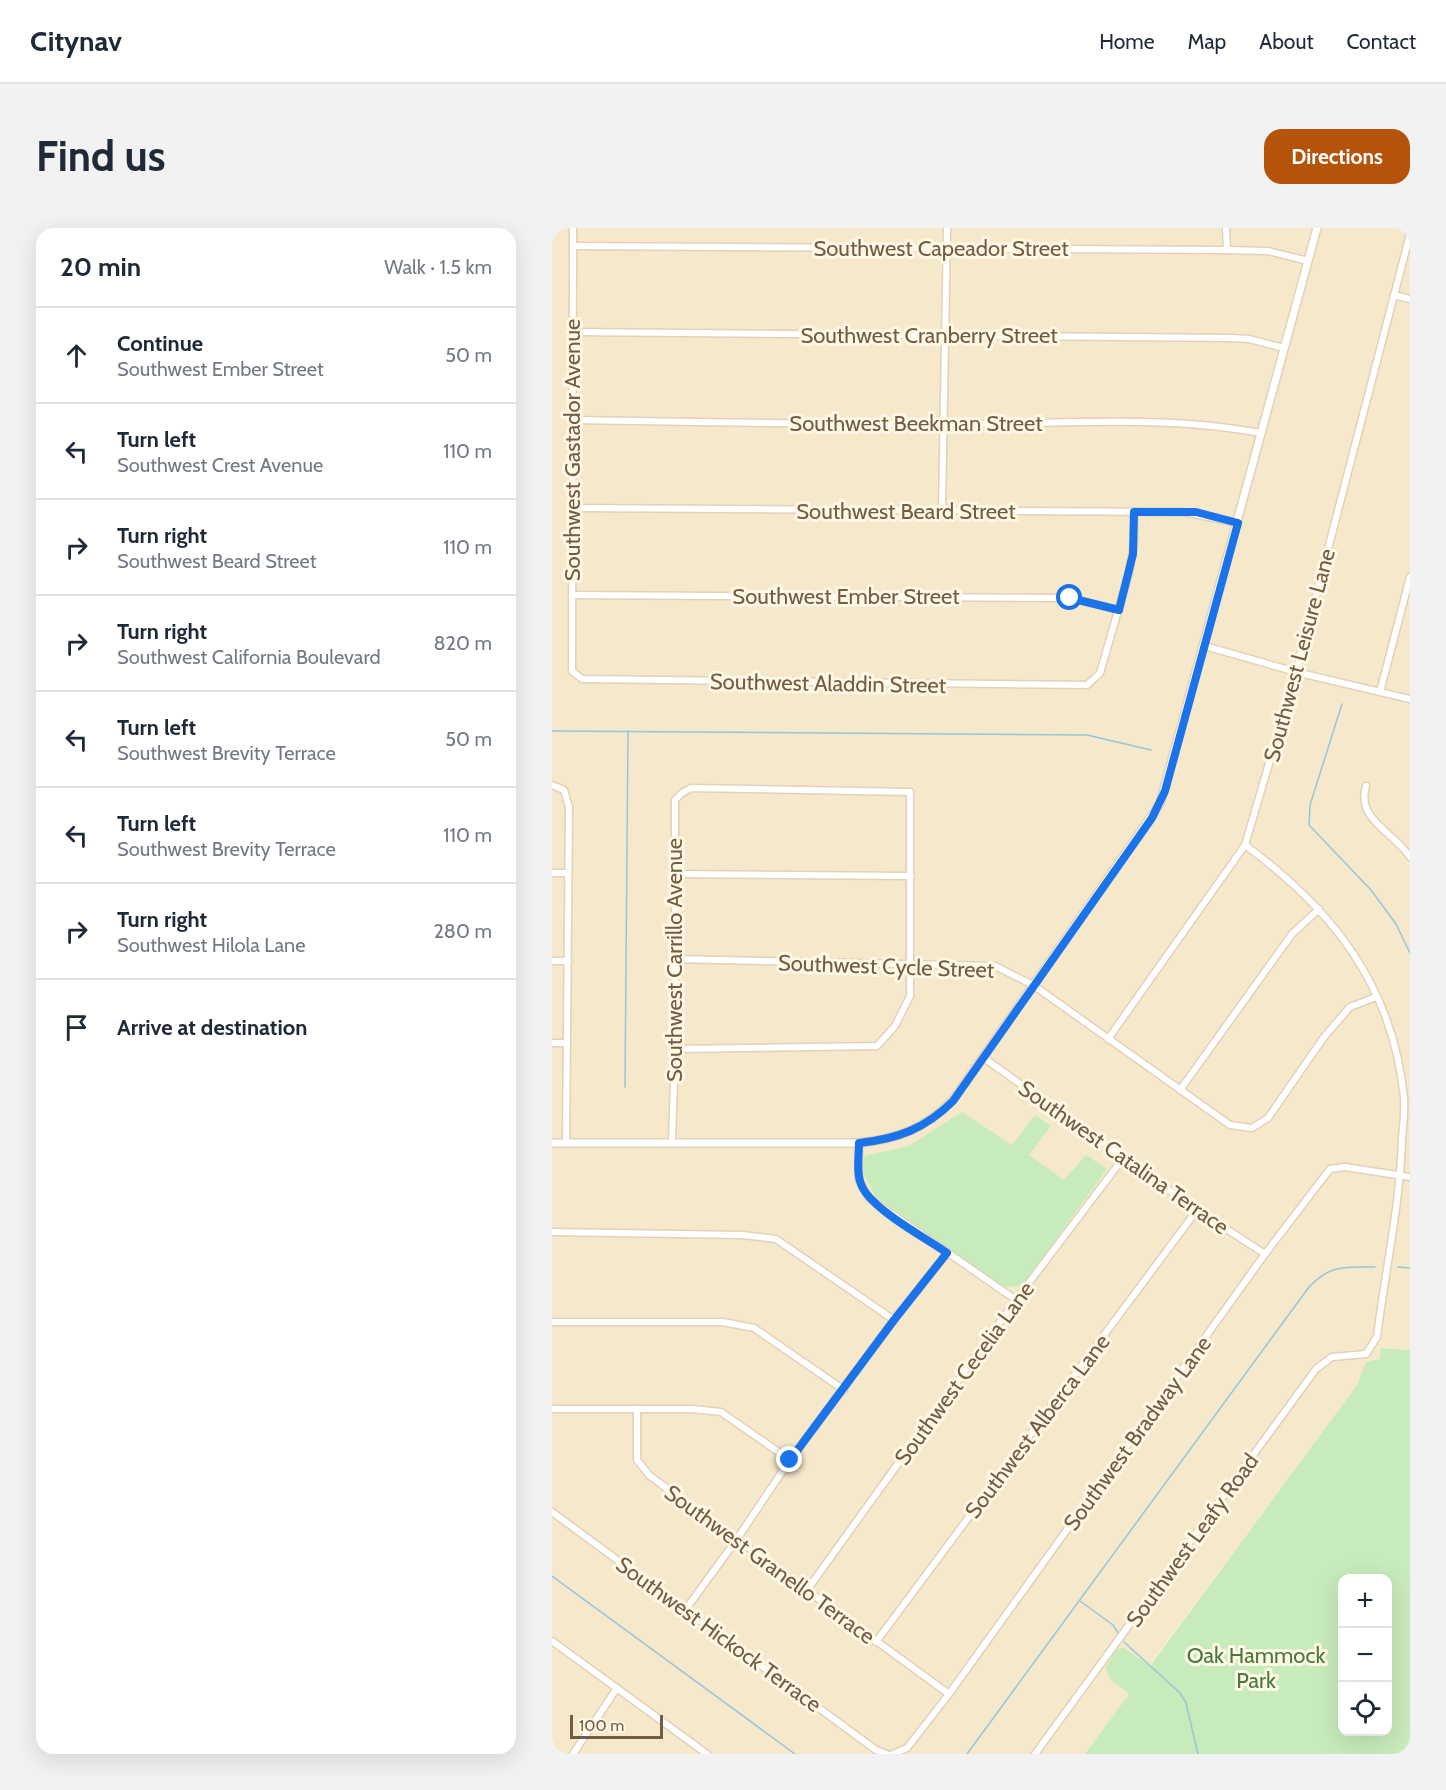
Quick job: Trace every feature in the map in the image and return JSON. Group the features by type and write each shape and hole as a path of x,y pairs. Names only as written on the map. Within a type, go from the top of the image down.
{"street":[{"name":"Southwest Gastador Avenue","path":"572,671 573,228"},
{"path":"942,511 947,228"},
{"path":"1226,228 1227,250"},
{"path":"552,1143 672,1141 859,1143 891,1140 939,1115 984,1058 1160,804 1205,646 1317,228"},
{"name":"Southwest Leisure Lane","path":"1108,1039 1245,845 1296,672 1410,234"},
{"name":"Southwest Capeador Street","path":"573,246 1227,250 1268,251 1308,261"},
{"path":"1394,295 1410,299"},
{"name":"Southwest Cranberry Street","path":"573,333 1242,338 1284,348"},
{"name":"Southwest Beekman Street","path":"572,420 1169,424 1225,427 1260,434"},
{"name":"Southwest Beard Street","path":"572,508 1196,512 1238,523"},
{"path":"1119,610 1133,554 1134,512"},
{"path":"1380,692 1410,577"},
{"name":"Southwest Ember Street","path":"572,595 1070,598 1119,610"},
{"name":"Southwest Aladdin Street","path":"572,671 582,680 1087,685 1100,673 1119,610"},
{"path":"1205,646 1296,672 1410,699"},
{"path":"552,785 564,790 568,807 566,1143"},
{"path":"1366,786 1363,797 1365,810 1409,853"},
{"name":"Southwest Carrillo Avenue","path":"672,1141 675,1049 675,801 682,793 692,788 910,792 911,876"},
{"path":"1245,845 1297,885 1337,928 1357,959 1376,997 1391,1038 1404,1099 1401,1176 1410,1177"},
{"path":"552,873 568,873"},
{"path":"675,874 911,876 910,996 895,1026 877,1046 675,1049"},
{"path":"1180,1090 1292,934 1319,909"},
{"name":"Southwest Cycle Street","path":"674,959 995,966 1033,985 1230,1125 1251,1128 1268,1118 1324,1037 1350,1007 1376,997"},
{"path":"552,961 568,961"},
{"path":"552,1043 567,1042"},
{"name":"Southwest Catalina Terrace","path":"984,1058 1197,1210 1265,1254"},
{"path":"859,1143 859,1180 864,1192 1016,1300"},
{"name":"Southwest Cecelia Lane","path":"807,1590 1016,1300 1124,1157"},
{"name":"Southwest Bradway Lane","path":"897,1754 907,1748 949,1694 1265,1254 1330,1169 1345,1167 1401,1176"},
{"name":"Southwest Leafy Road","path":"1035,1754 1316,1369 1332,1357 1366,1354 1377,1337 1401,1176"},
{"name":"Southwest Alberca Lane","path":"876,1642 1197,1210"},
{"path":"552,1232 742,1235 776,1239 894,1320"},
{"path":"686,1609 790,1460 947,1253"},
{"path":"552,1322 723,1322 754,1328 844,1390"},
{"path":"552,1409 693,1409 721,1412 790,1460"},
{"name":"Southwest Granello Terrace","path":"637,1409 636,1446 639,1465 650,1476 949,1694"},
{"name":"Southwest Hickock Terrace","path":"552,1512 876,1750 887,1754"},
{"path":"552,1641 707,1754"},
{"path":"573,1754 617,1688"}],"shaded area":[{"path":"552,228 1410,228 1410,1350 1382,1348 1380,1359 1366,1363 1357,1385 1149,1666 1124,1648 1129,1694 1085,1754 552,1754"}],"green space":[{"path":"962,1112 1012,1145 1035,1115 1051,1126 1029,1155 1064,1180 1086,1155 1107,1169 1022,1286 1003,1287 875,1196 864,1174 864,1156 909,1146"},
{"name":"Oak Hammock Park","path":"1381,1348 1410,1350 1410,1754 1085,1754 1129,1694 1109,1678 1106,1667 1116,1649 1124,1648 1150,1666 1357,1385 1366,1362 1380,1359"}],"waterway":[{"path":"1342,704 1310,805 1309,825 1371,890 1396,924 1410,953"},
{"path":"552,731 1087,735 1151,750"},
{"path":"625,1087 628,731"},
{"path":"967,1754 1309,1287 1325,1274 1339,1268 1375,1267"},
{"path":"1398,1267 1410,1268"},
{"path":"552,1576 795,1754"},
{"path":"1080,1601 1113,1625 1118,1633"},
{"path":"1124,1642 1180,1693 1186,1703 1198,1754"}],"route":[{"path":"790,1460 947,1253 869,1198 864,1192 859,1180 859,1143 891,1140 939,1115 953,1101 1152,818 1165,791 1238,523 1196,512 1134,512 1133,554 1119,610 1070,598"}]}
